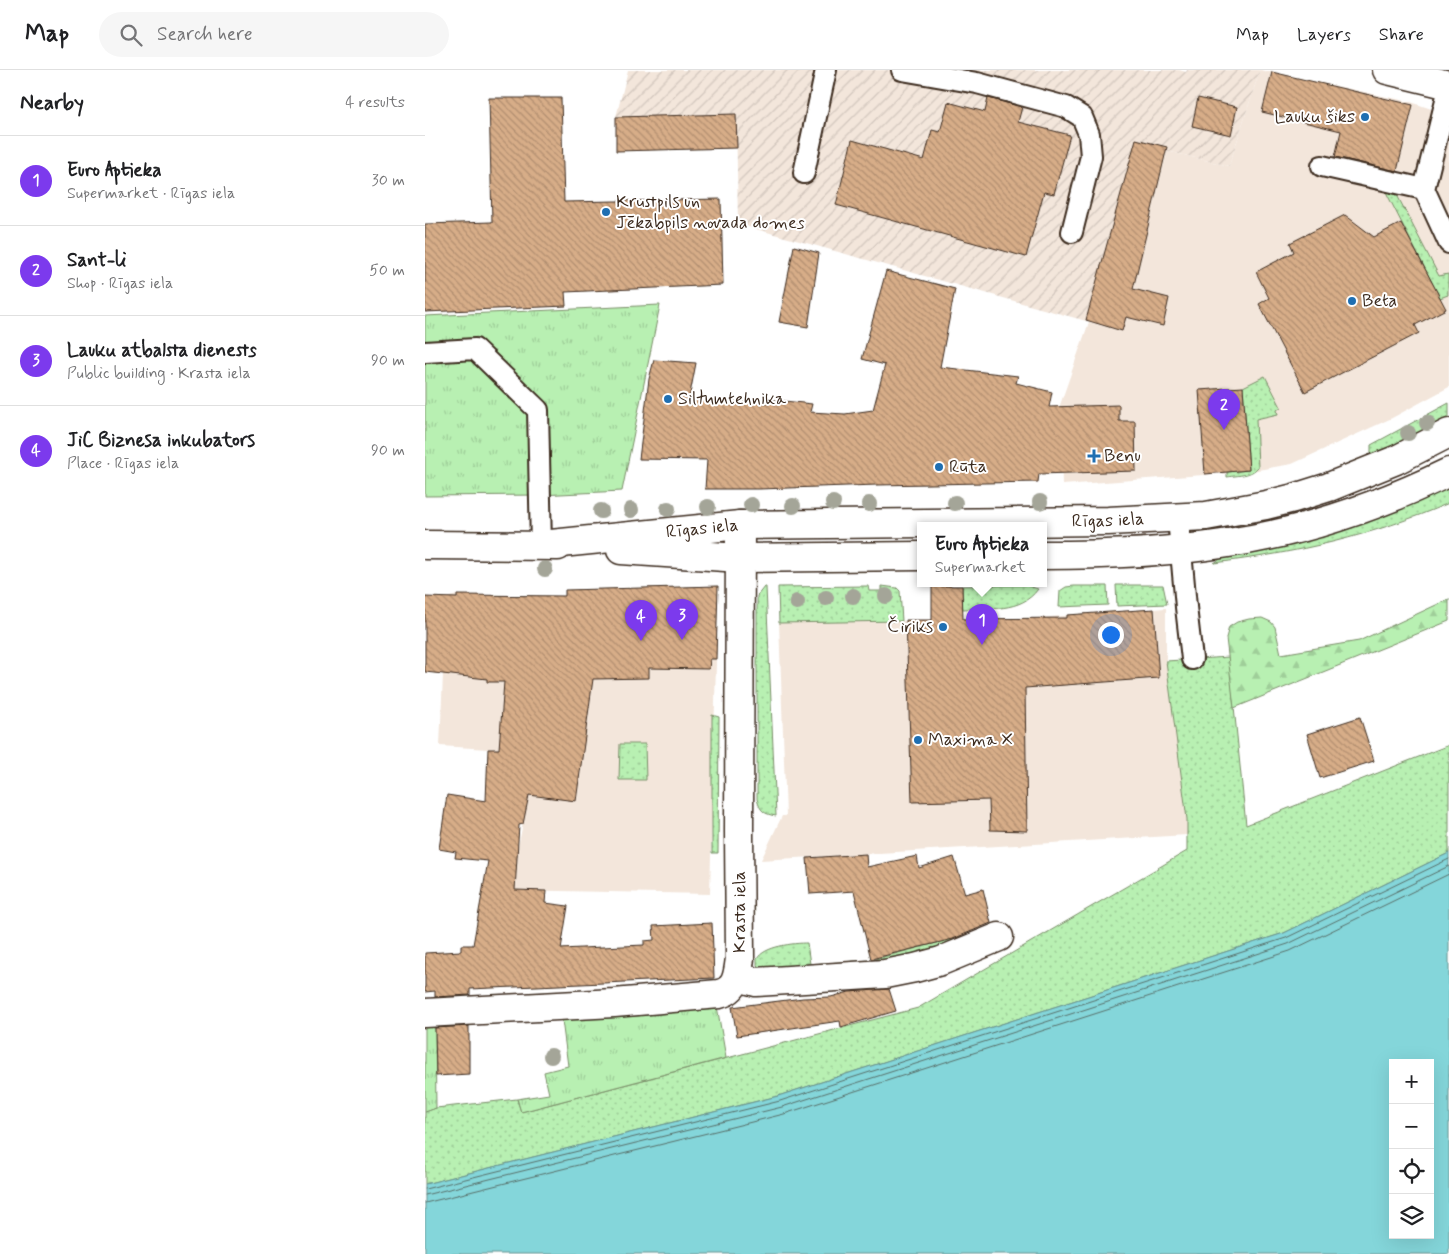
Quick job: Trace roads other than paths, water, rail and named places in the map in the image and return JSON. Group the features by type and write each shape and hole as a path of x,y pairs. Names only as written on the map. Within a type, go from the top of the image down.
{"main road":[{"path":"1387,70 1449,86"},
{"name":"Rīgas iela","path":"1017,522 1178,518 1206,516 1238,510 1294,498 1372,470 1449,433"},
{"name":"Rīgas iela","path":"1047,555 1180,550 1231,543 1302,528 1341,516 1387,499 1449,472"},
{"name":"Rīgas iela","path":"541,545 740,525 917,523"},
{"name":"Krasta iela","path":"425,1013 614,1003 719,994 729,990 734,985 738,977 741,958 739,832 740,525"},
{"name":"Rīgas iela","path":"425,546 541,545 740,558 917,556"},
{"path":"738,977 756,982 885,974 941,961 999,937"}],"lane":[{"path":"804,173 826,70"},
{"path":"902,70 977,83 1066,107 1082,118 1089,134 1091,156 1071,232"},
{"path":"1449,86 1424,189 1449,243"},
{"path":"1322,166 1424,189"},
{"path":"425,352 475,349 538,410 541,545"},
{"path":"1178,518 1193,659"}],"water":[{"path":"1449,853 1449,1254 425,1254 425,1184 778,1096 1284,933"}],"place":[{"name":"Lauku šiks","path":"1365,117"},
{"name":"Krustpils un Jēkabpils novada domes","path":"606,212"},
{"name":"Beta","path":"1352,301"},
{"name":"Siltumtehnika","path":"668,399"},
{"name":"Sant-li","path":"1224,430"},
{"name":"Benu","path":"1094,456"},
{"name":"Rūta","path":"939,467"},
{"name":"Čiriks","path":"943,627"},
{"name":"Lauku atbalsta dienests","path":"682,640"},
{"name":"JiC Biznesa inkubators","path":"641,641"},
{"name":"Euro Aptieka","path":"982,645"},
{"name":"Maxima X","path":"918,740"}]}
